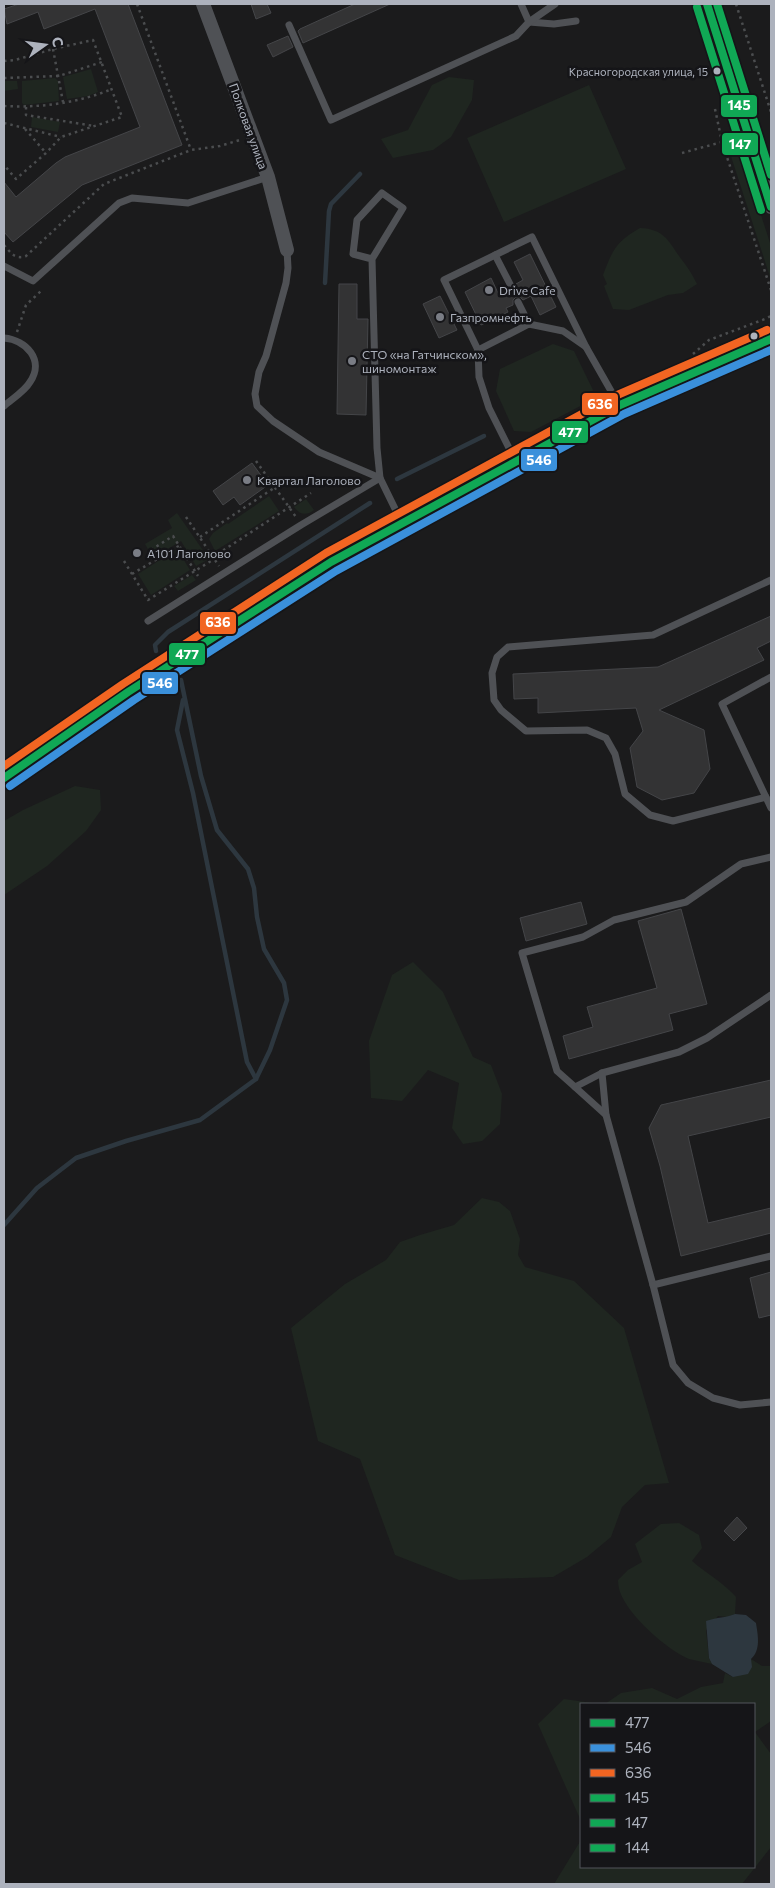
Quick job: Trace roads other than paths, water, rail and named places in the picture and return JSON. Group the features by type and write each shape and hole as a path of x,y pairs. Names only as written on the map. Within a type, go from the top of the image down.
{"main road":[{"path":"4,778 128,692 331,562 620,405 771,340"}],"street":[{"name":"Полковая улица","path":"203,4 268,176 287,250"},
{"path":"707,4 771,207"}],"lane":[{"path":"521,4 529,22"},
{"path":"289,25 331,120 516,36 529,22 555,4"},
{"path":"529,22 554,24 576,21"},
{"path":"4,266 33,282 119,203 132,198 188,203 268,176"},
{"path":"372,259 353,254 357,220 382,193 404,208 372,259 377,448 380,478 402,523"},
{"path":"516,461 489,408 479,377 478,350 444,280 532,236 586,347 620,405"},
{"path":"287,250 288,268 286,283 266,356 258,372 255,394 257,406 264,414 319,452 380,478"},
{"path":"495,255 511,286"},
{"path":"518,302 529,324"},
{"path":"478,350 529,324 563,331 586,347"},
{"path":"4,338 14,339 24,344 30,351 35,364 30,384 4,406"},
{"path":"148,621 380,478"},
{"path":"766,797 673,821 650,815 625,794 615,754 606,738 587,730 526,731 501,710 494,700 492,673 497,657 508,647 653,635 771,580"},
{"path":"771,677 722,704 771,808"},
{"path":"606,1115 557,1071 522,953 583,937 614,920 686,902 740,864 771,857"},
{"path":"575,1087 602,1073 678,1052 707,1038 771,995"},
{"path":"602,1073 606,1115 673,1364 688,1383 713,1398 740,1405 771,1402"},
{"path":"653,1285 771,1256"}],"waterway":[{"path":"325,283 331,204 360,174"},
{"path":"397,479 484,436"},
{"path":"156,651 155,645 168,632 370,503"},
{"path":"4,1225 37,1188 76,1158 126,1141 200,1120 256,1079 270,1050 287,1000 284,983 264,949 257,917 254,888 248,869 217,830 201,776 181,680"},
{"path":"183,700 177,730 193,793 247,1062 256,1079"}],"place":[{"name":"Красногородская улица, 15","path":"717,71"},
{"name":"Drive Cafe","path":"489,290"},
{"name":"Газпромнефть","path":"440,317"},
{"name":"СТО «на Гатчинском», шиномонтаж","path":"352,361"},
{"name":"Квартал Лаголово","path":"247,480"},
{"name":"А101 Лаголово","path":"137,553"}]}
